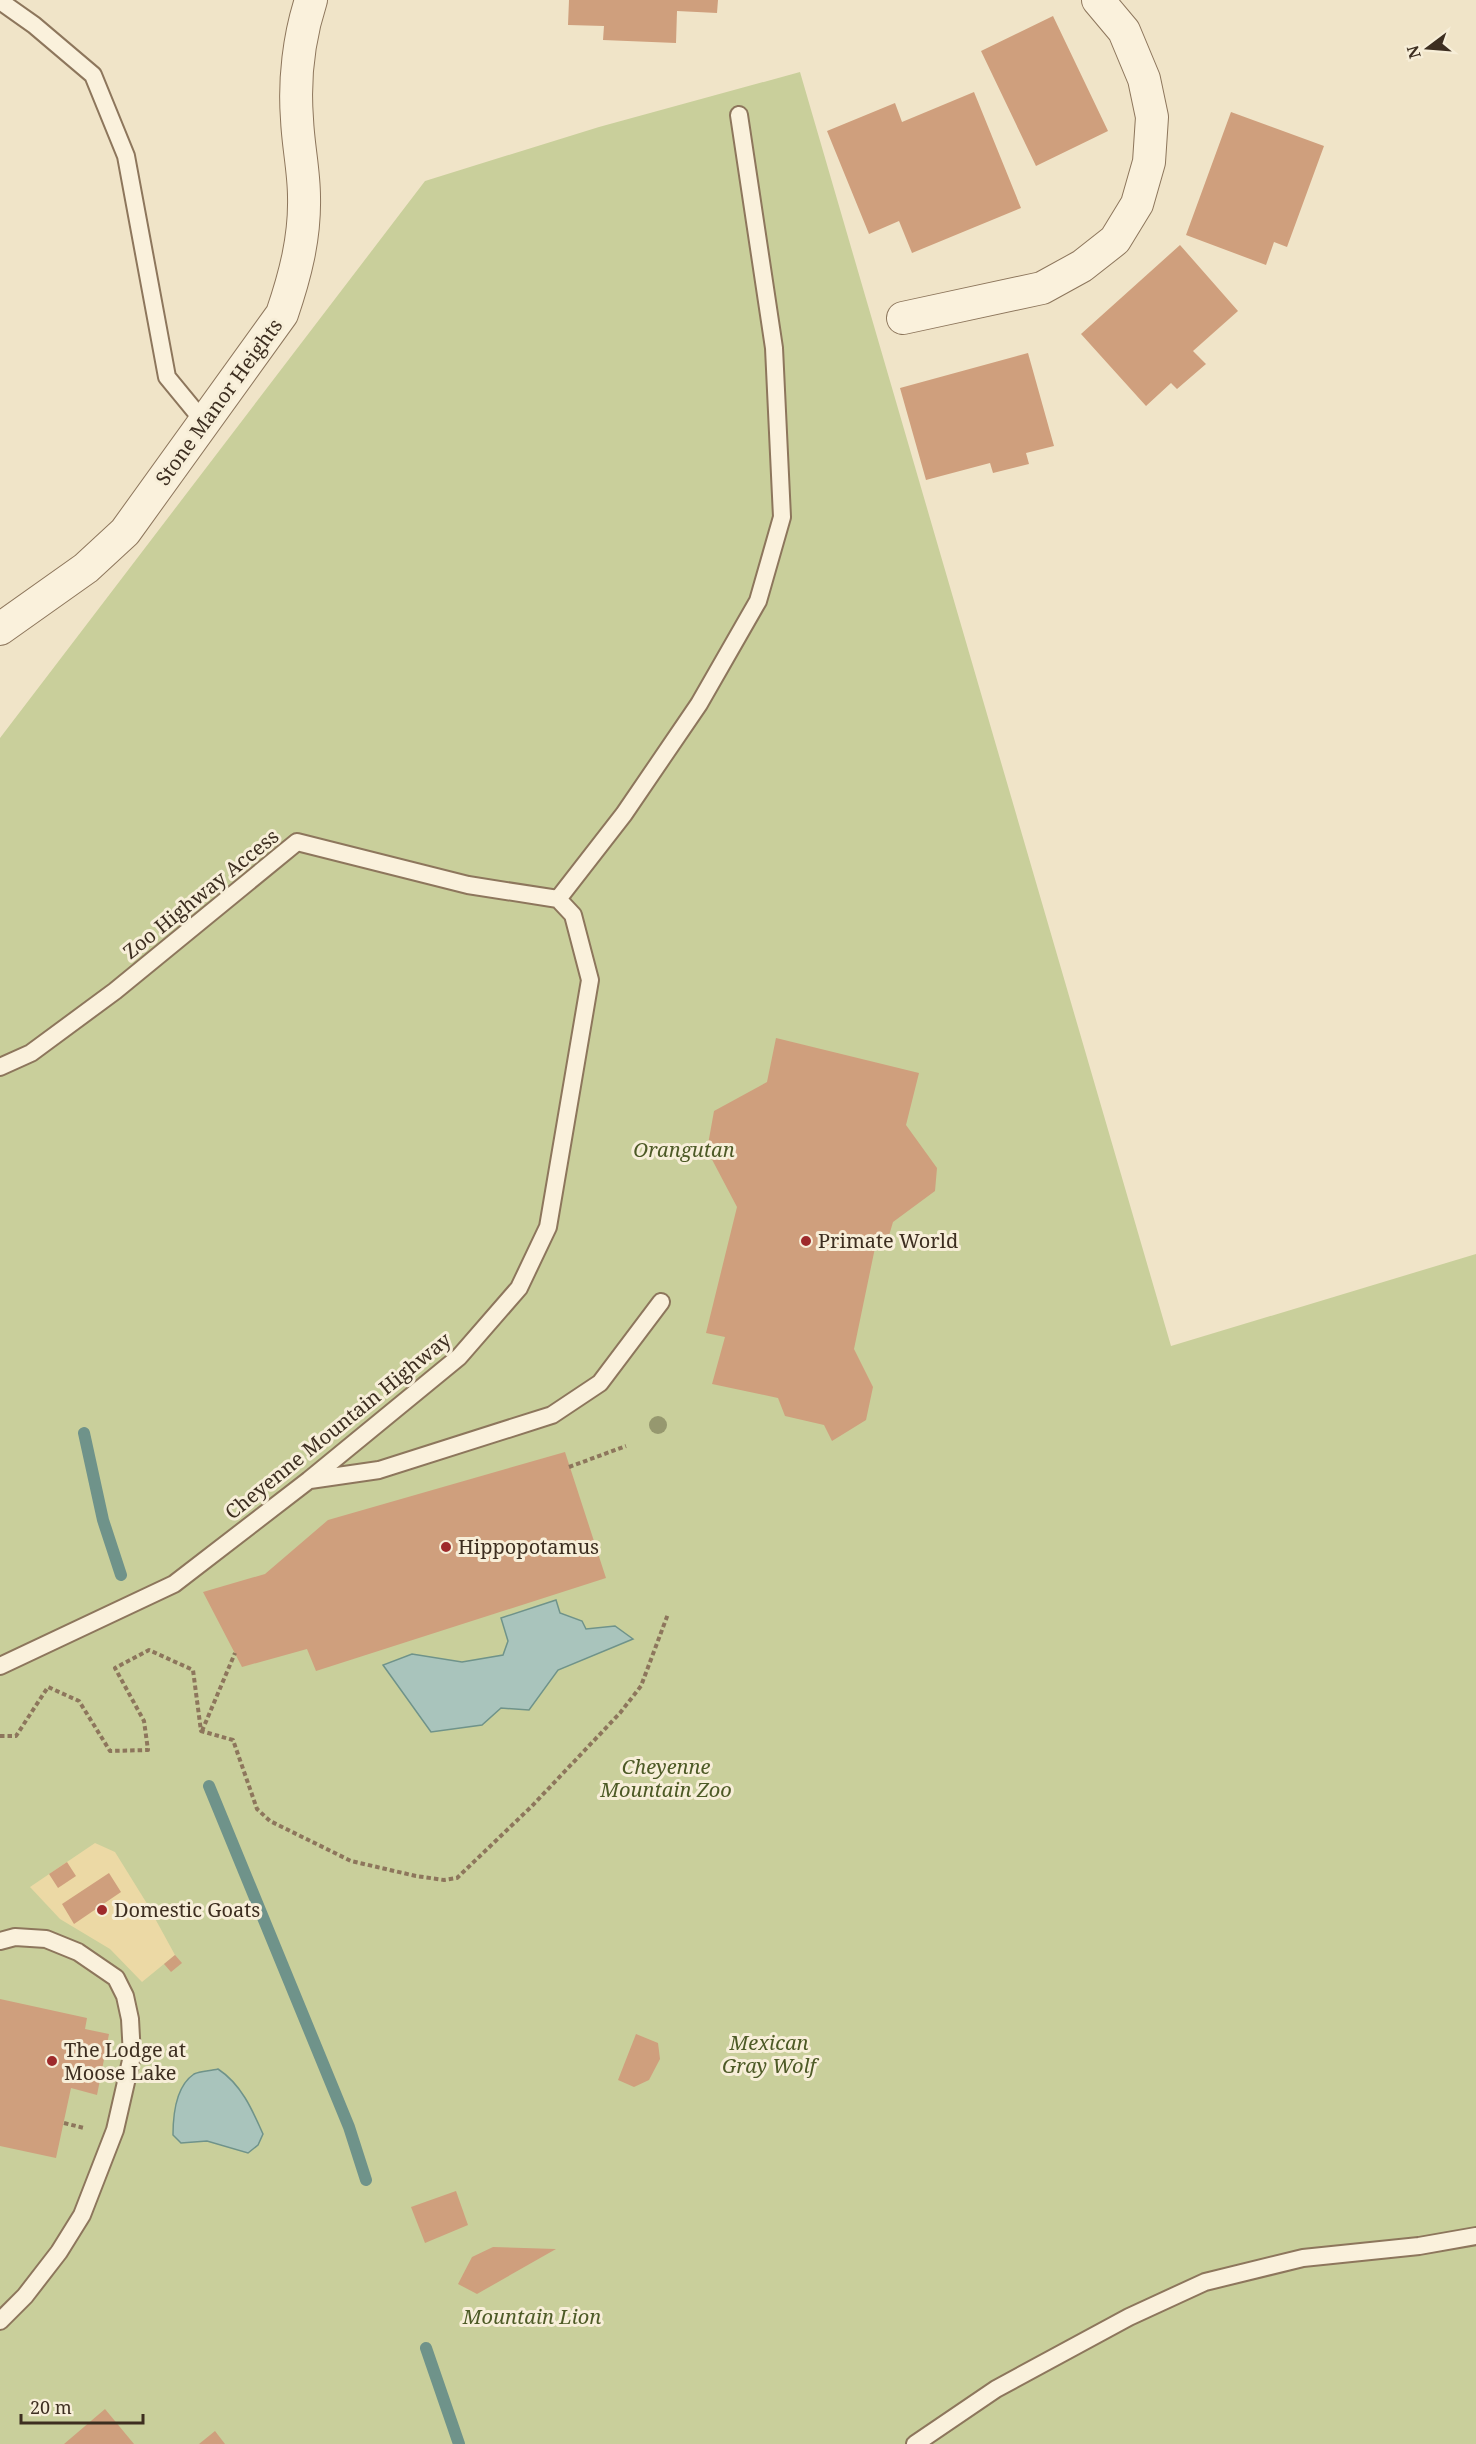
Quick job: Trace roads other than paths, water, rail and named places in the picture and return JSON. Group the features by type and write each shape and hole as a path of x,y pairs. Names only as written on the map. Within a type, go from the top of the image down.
{"street":[{"name":"Stone Manor Heights","path":"0,629 86,568 125,532 282,314 294,280 302,239 304,196 296,117 303,26 311,0"},
{"path":"903,318 1042,288 1082,266 1115,240 1137,204 1149,162 1152,117 1144,79 1124,31 1098,0"}],"lane":[{"path":"0,0 34,25 93,75 126,156 167,377 204,422"},
{"path":"558,899 624,814 699,704 758,601 782,517 774,348 739,115"},
{"name":"Zoo Highway Access","path":"0,1068 31,1053 115,991 297,842 468,885 558,899"},
{"name":"Cheyenne Mountain Highway","path":"0,1666 174,1584 309,1480 459,1357 519,1288 548,1227 590,980 573,915 558,899"},
{"path":"309,1480 379,1470 552,1415 600,1383 661,1302"},
{"path":"0,1941 15,1937 46,1939 78,1952 116,1978 130,2019 132,2056 115,2130 82,2215 59,2252 25,2296 0,2321"},
{"path":"915,2444 996,2389 1129,2317 1205,2282 1303,2258 1419,2246 1476,2236"}],"water":[{"path":"556,1600 560,1613 582,1621 586,1629 615,1626 633,1639 558,1670 529,1710 501,1708 482,1725 431,1732 383,1665 412,1654 462,1662 503,1655 508,1641 501,1618"},
{"path":"218,2069 239,2090 250,2106 263,2134 258,2145 248,2153 207,2141 181,2143 173,2135 175,2110 183,2086 194,2074"}],"waterway":[{"path":"84,1433 103,1520 121,1575"},
{"path":"209,1786 349,2127 366,2180"},
{"path":"426,2348 459,2444"}],"place":[{"name":"Primate World","path":"806,1241"},
{"name":"Hippopotamus","path":"446,1547"},
{"name":"Domestic Goats","path":"102,1910"},
{"name":"The Lodge at Moose Lake","path":"52,2061"}],"park label":[{"name":"Orangutan","path":"684,1150"},
{"name":"Cheyenne Mountain Zoo","path":"666,1778"},
{"name":"Mexican Gray Wolf","path":"769,2054"},
{"name":"Mountain Lion","path":"532,2317"}]}
